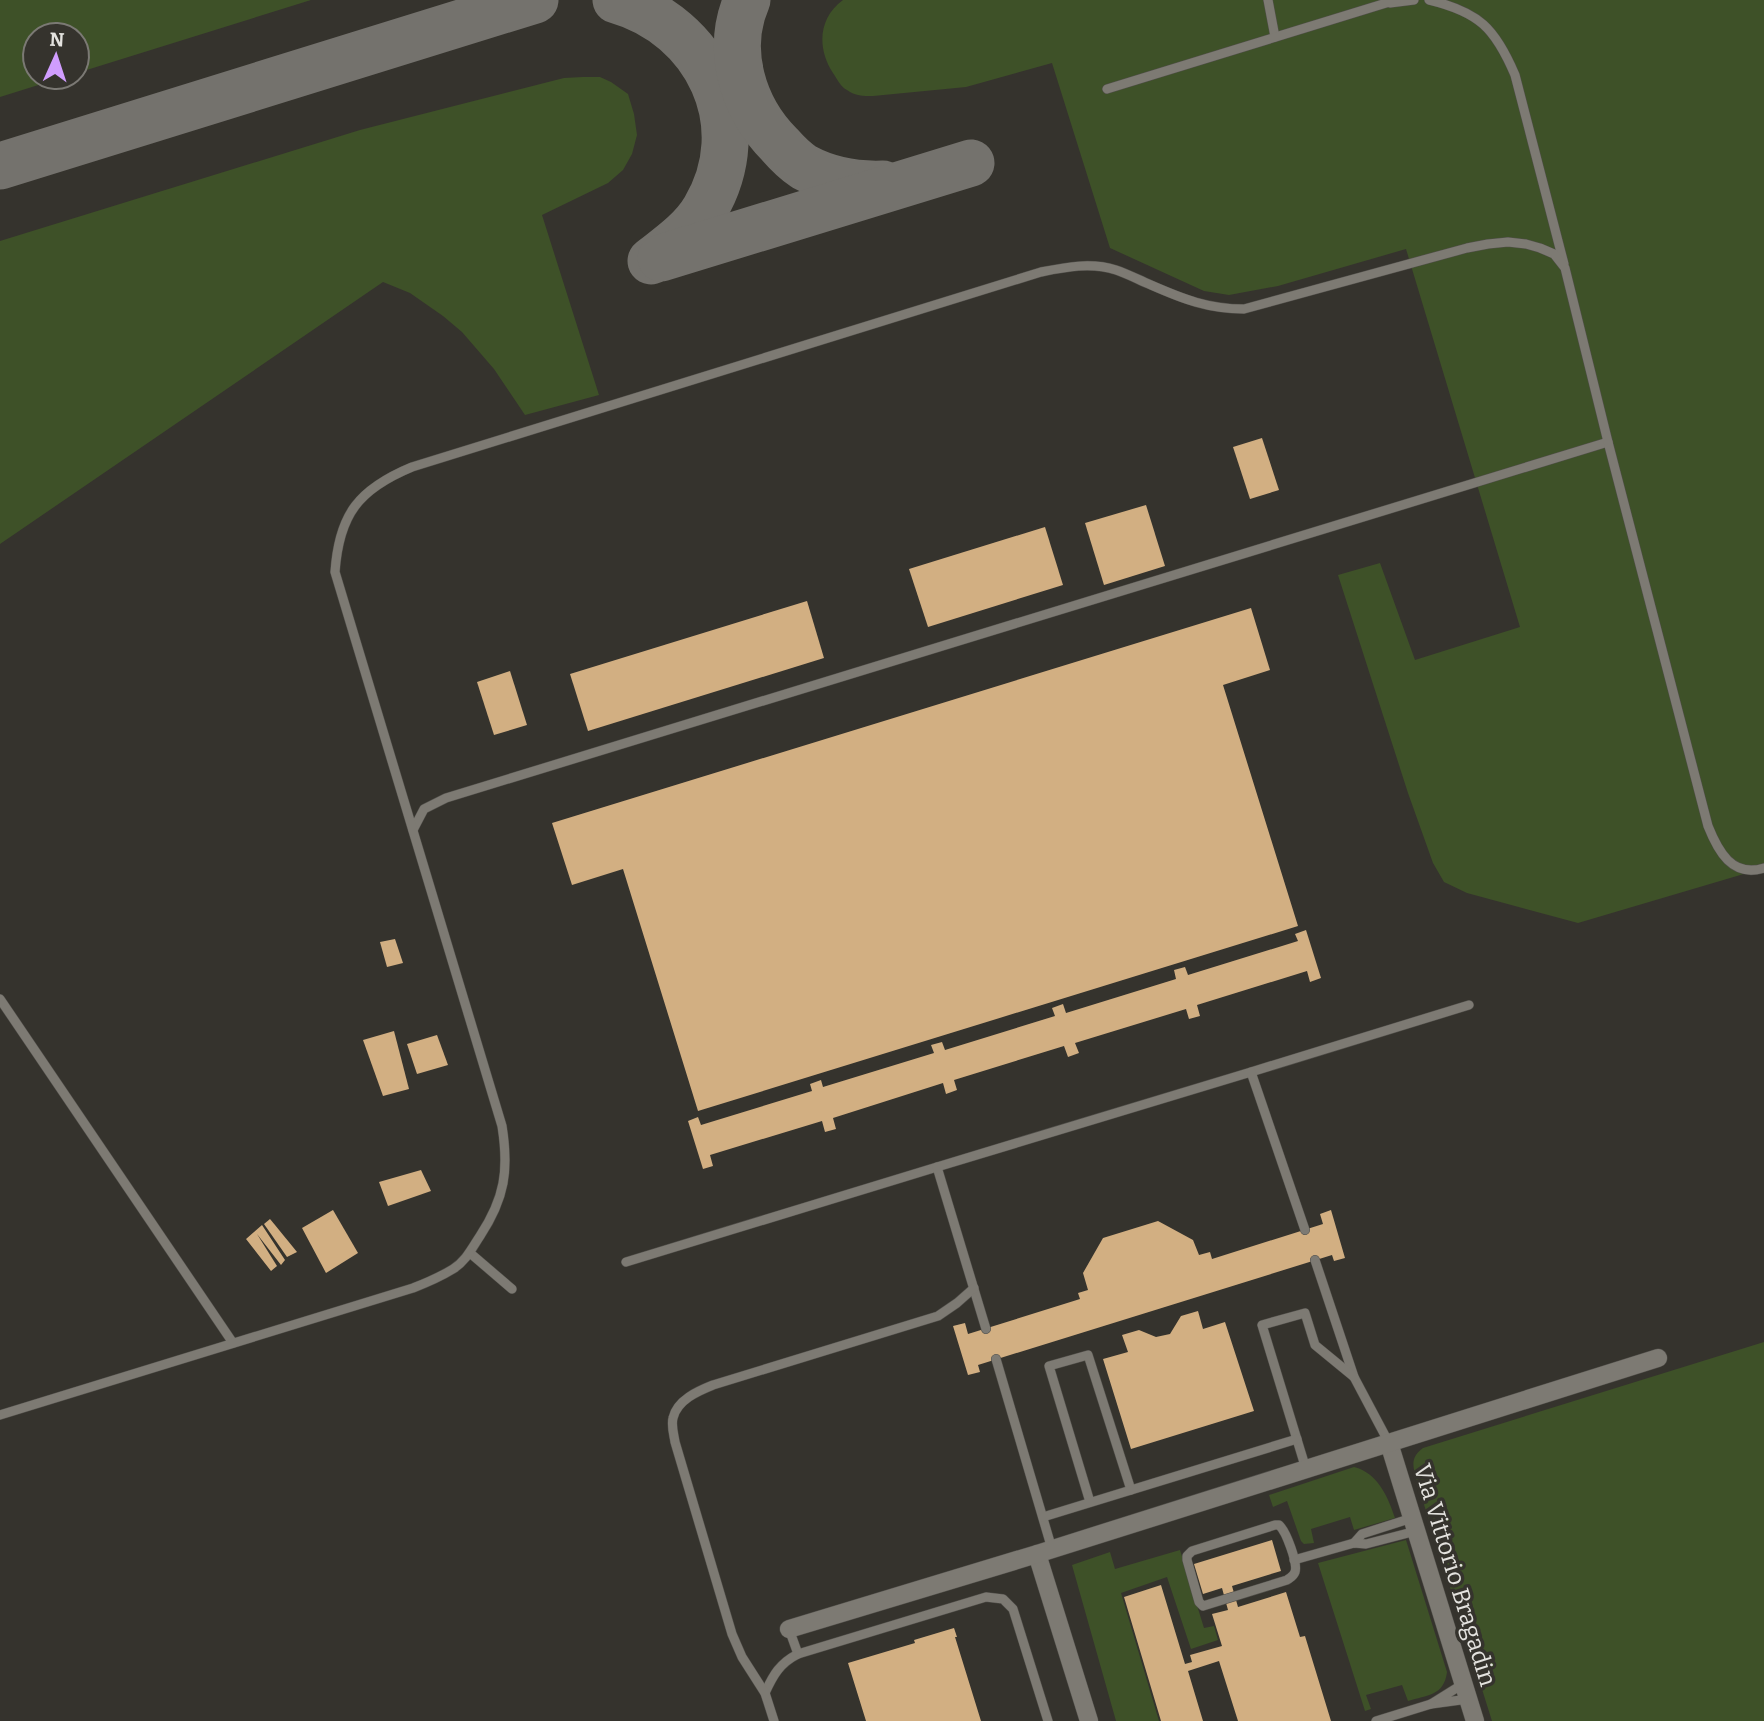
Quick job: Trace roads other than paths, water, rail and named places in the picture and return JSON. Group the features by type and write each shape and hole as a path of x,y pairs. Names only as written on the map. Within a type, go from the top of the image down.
{"street":[{"path":"789,1629 1658,1358"},
{"name":"Via Vittorio Bragadin","path":"1389,1443 1475,1721"},
{"path":"1044,1551 1089,1721"}],"lane":[{"path":"1268,0 1275,37"},
{"path":"1107,89 1396,0"},
{"path":"1381,4 1414,0"},
{"path":"1429,0 1470,14 1488,29 1504,49 1515,75 1708,826 1725,858 1738,868 1755,871 1764,868"},
{"path":"0,1415 413,1288 454,1268 470,1253 492,1218 502,1194 506,1149 502,1126 335,572 340,536 347,519 355,506 376,484 412,467 1041,272 1067,267 1087,265 1115,270 1178,297 1221,309 1244,309 1488,244 1508,242 1540,248 1554,254 1565,268"},
{"path":"413,830 424,809 446,798 1608,442"},
{"path":"0,999 233,1343"},
{"path":"626,1262 1469,1005"},
{"path":"1251,1072 1305,1230"},
{"path":"937,1167 986,1329"},
{"path":"470,1253 512,1289"},
{"path":"1315,1260 1354,1377 1389,1443"},
{"path":"774,1721 765,1693 742,1657 732,1634 675,1442 673,1419 676,1411 684,1401 713,1385 938,1316 974,1288"},
{"path":"1306,1469 1262,1325 1305,1313 1315,1345 1354,1377"},
{"path":"1090,1502 1049,1366 1088,1355 1131,1490"},
{"path":"996,1359 1043,1517 1044,1551"},
{"path":"1043,1517 1297,1439"},
{"path":"1279,1525 1283,1529 1294,1560 1294,1576 1287,1580 1203,1606 1199,1602 1187,1556 1192,1551 1279,1525"},
{"path":"1294,1560 1354,1543 1366,1544 1414,1525"},
{"path":"765,1693 778,1668 798,1654 986,1597 1003,1599 1013,1609 1048,1721"},
{"path":"789,1629 798,1654"},
{"path":"1376,1721 1408,1716 1431,1704 1466,1692"},
{"path":"1431,1704 1466,1692"}]}
